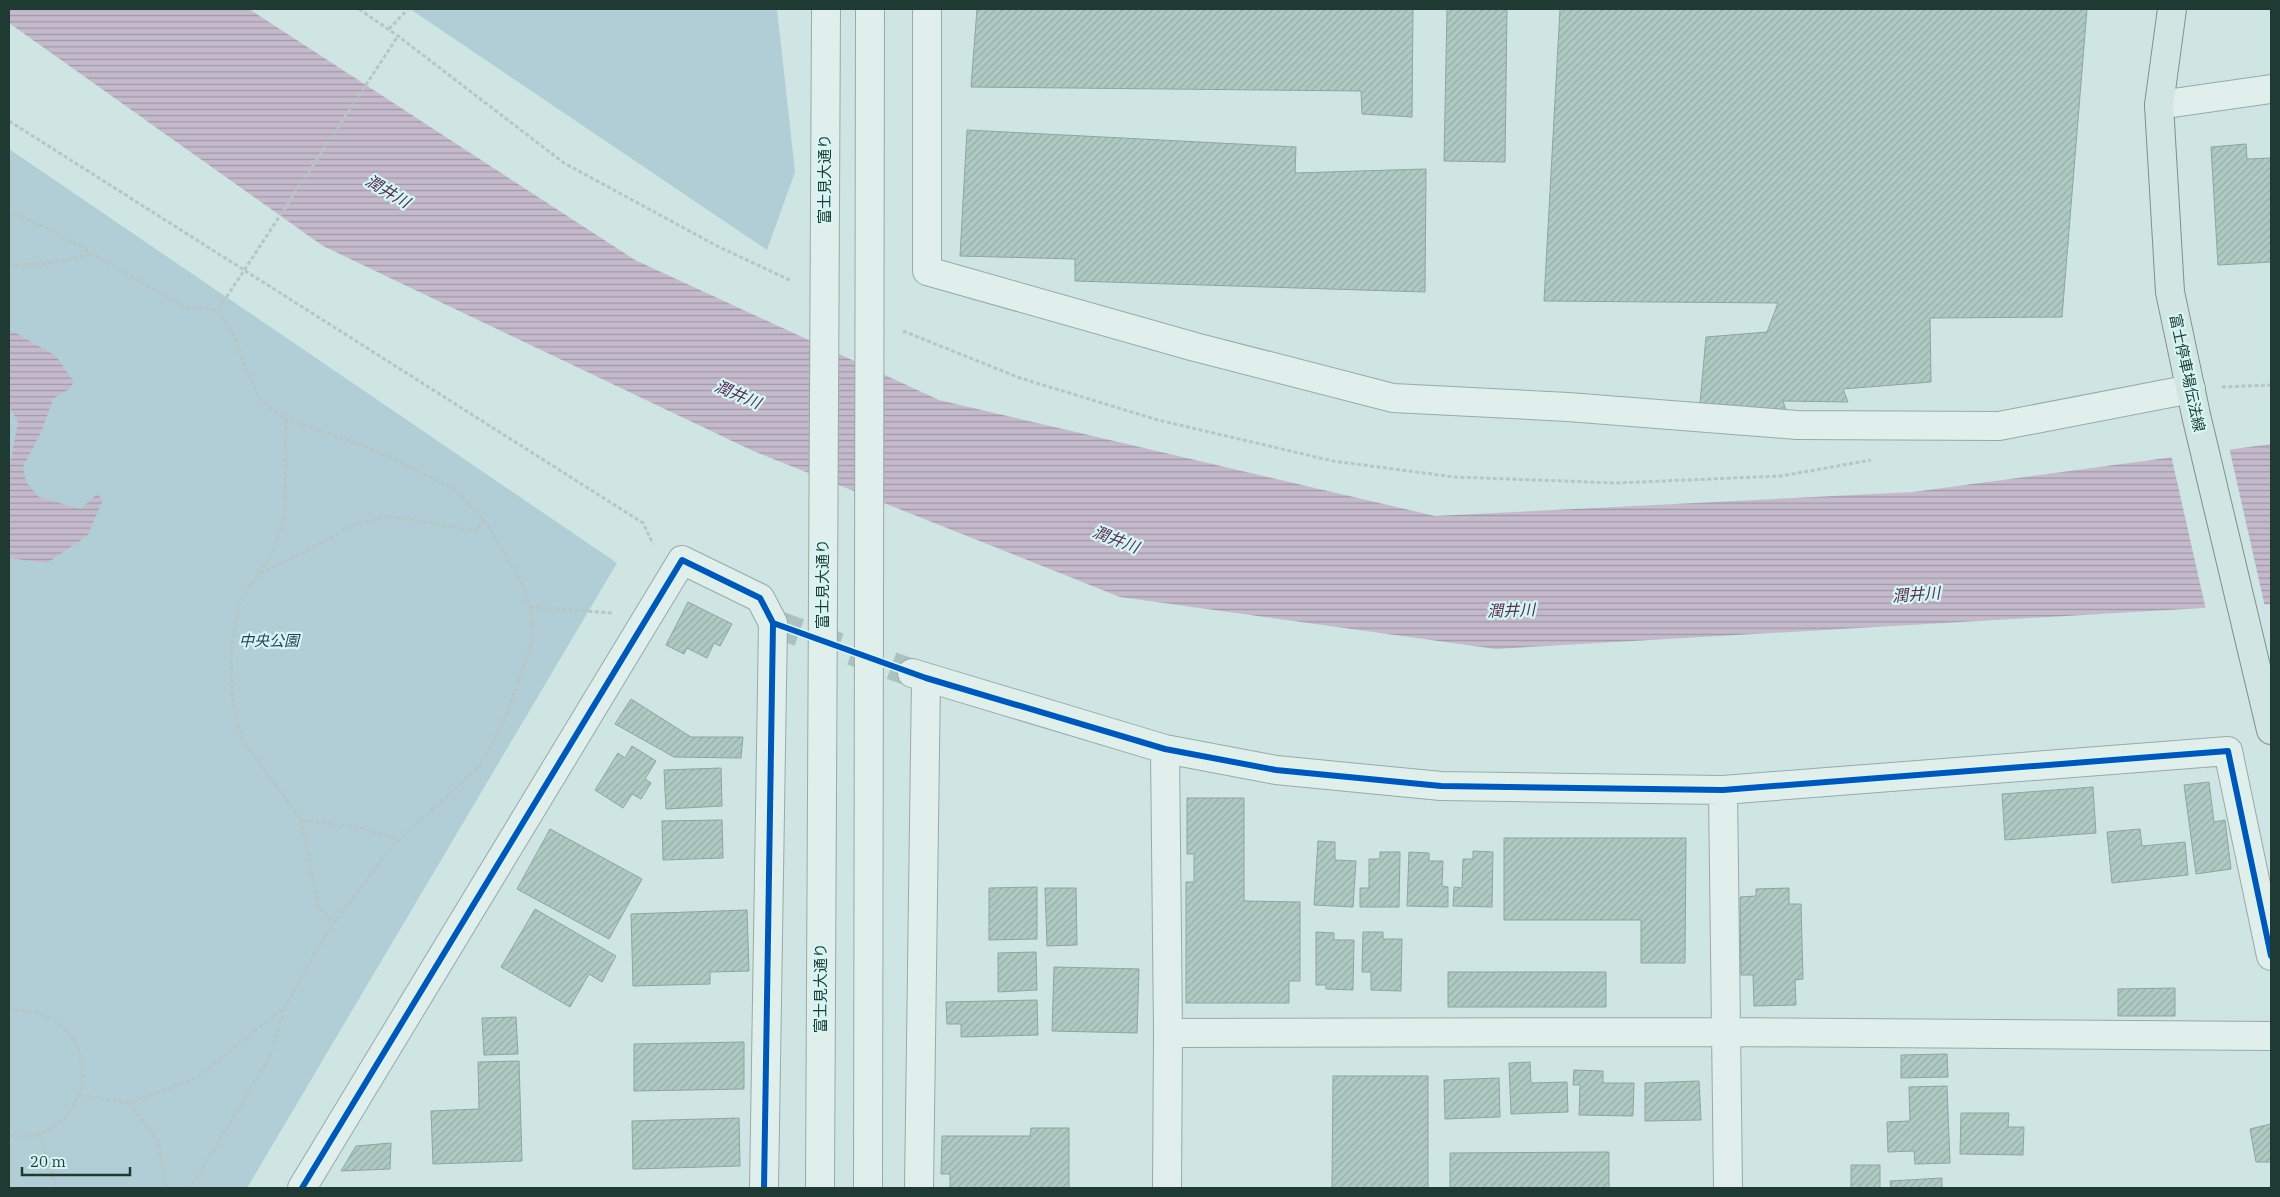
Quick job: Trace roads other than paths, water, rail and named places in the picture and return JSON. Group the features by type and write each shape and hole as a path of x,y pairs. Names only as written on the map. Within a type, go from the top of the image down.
{"main road":[{"name":"富士停車場伝法線","path":"2172,9 2158,105 2170,292 2196,415 2268,719"}],"street":[{"name":"富士見大通り","path":"820,1188 826,9"},
{"path":"868,1188 870,9"},
{"path":"927,9 927,271 1195,347 1393,398 1568,407 1797,424 2000,426 2191,388"},
{"path":"2158,105 2271,89"},
{"path":"302,1188 682,560 760,598 774,623 764,1188"},
{"path":"920,1188 919,675 1165,750 1276,770 1441,786 1723,790 2228,752 2271,956"},
{"path":"1165,750 1168,1033 1167,1188"},
{"path":"1723,790 1728,1188"},
{"path":"1168,1033 1727,1032 2271,1036"}],"water":[{"name":"潤井川","path":"9,9 249,9 635,260 939,400 1435,516 1913,492 2271,444 2271,604 1496,649 1120,597 751,450 323,246 9,23"},
{"path":"9,329 56,356 74,382 69,389 53,399 42,430 23,467 26,482 39,497 81,509 97,494 103,500 87,536 47,563 9,558 9,469 18,422 9,406"}],"tunnel":[{"path":"773,623 912,673"}],"park label":[{"name":"中央公園","path":"269,641"}]}
